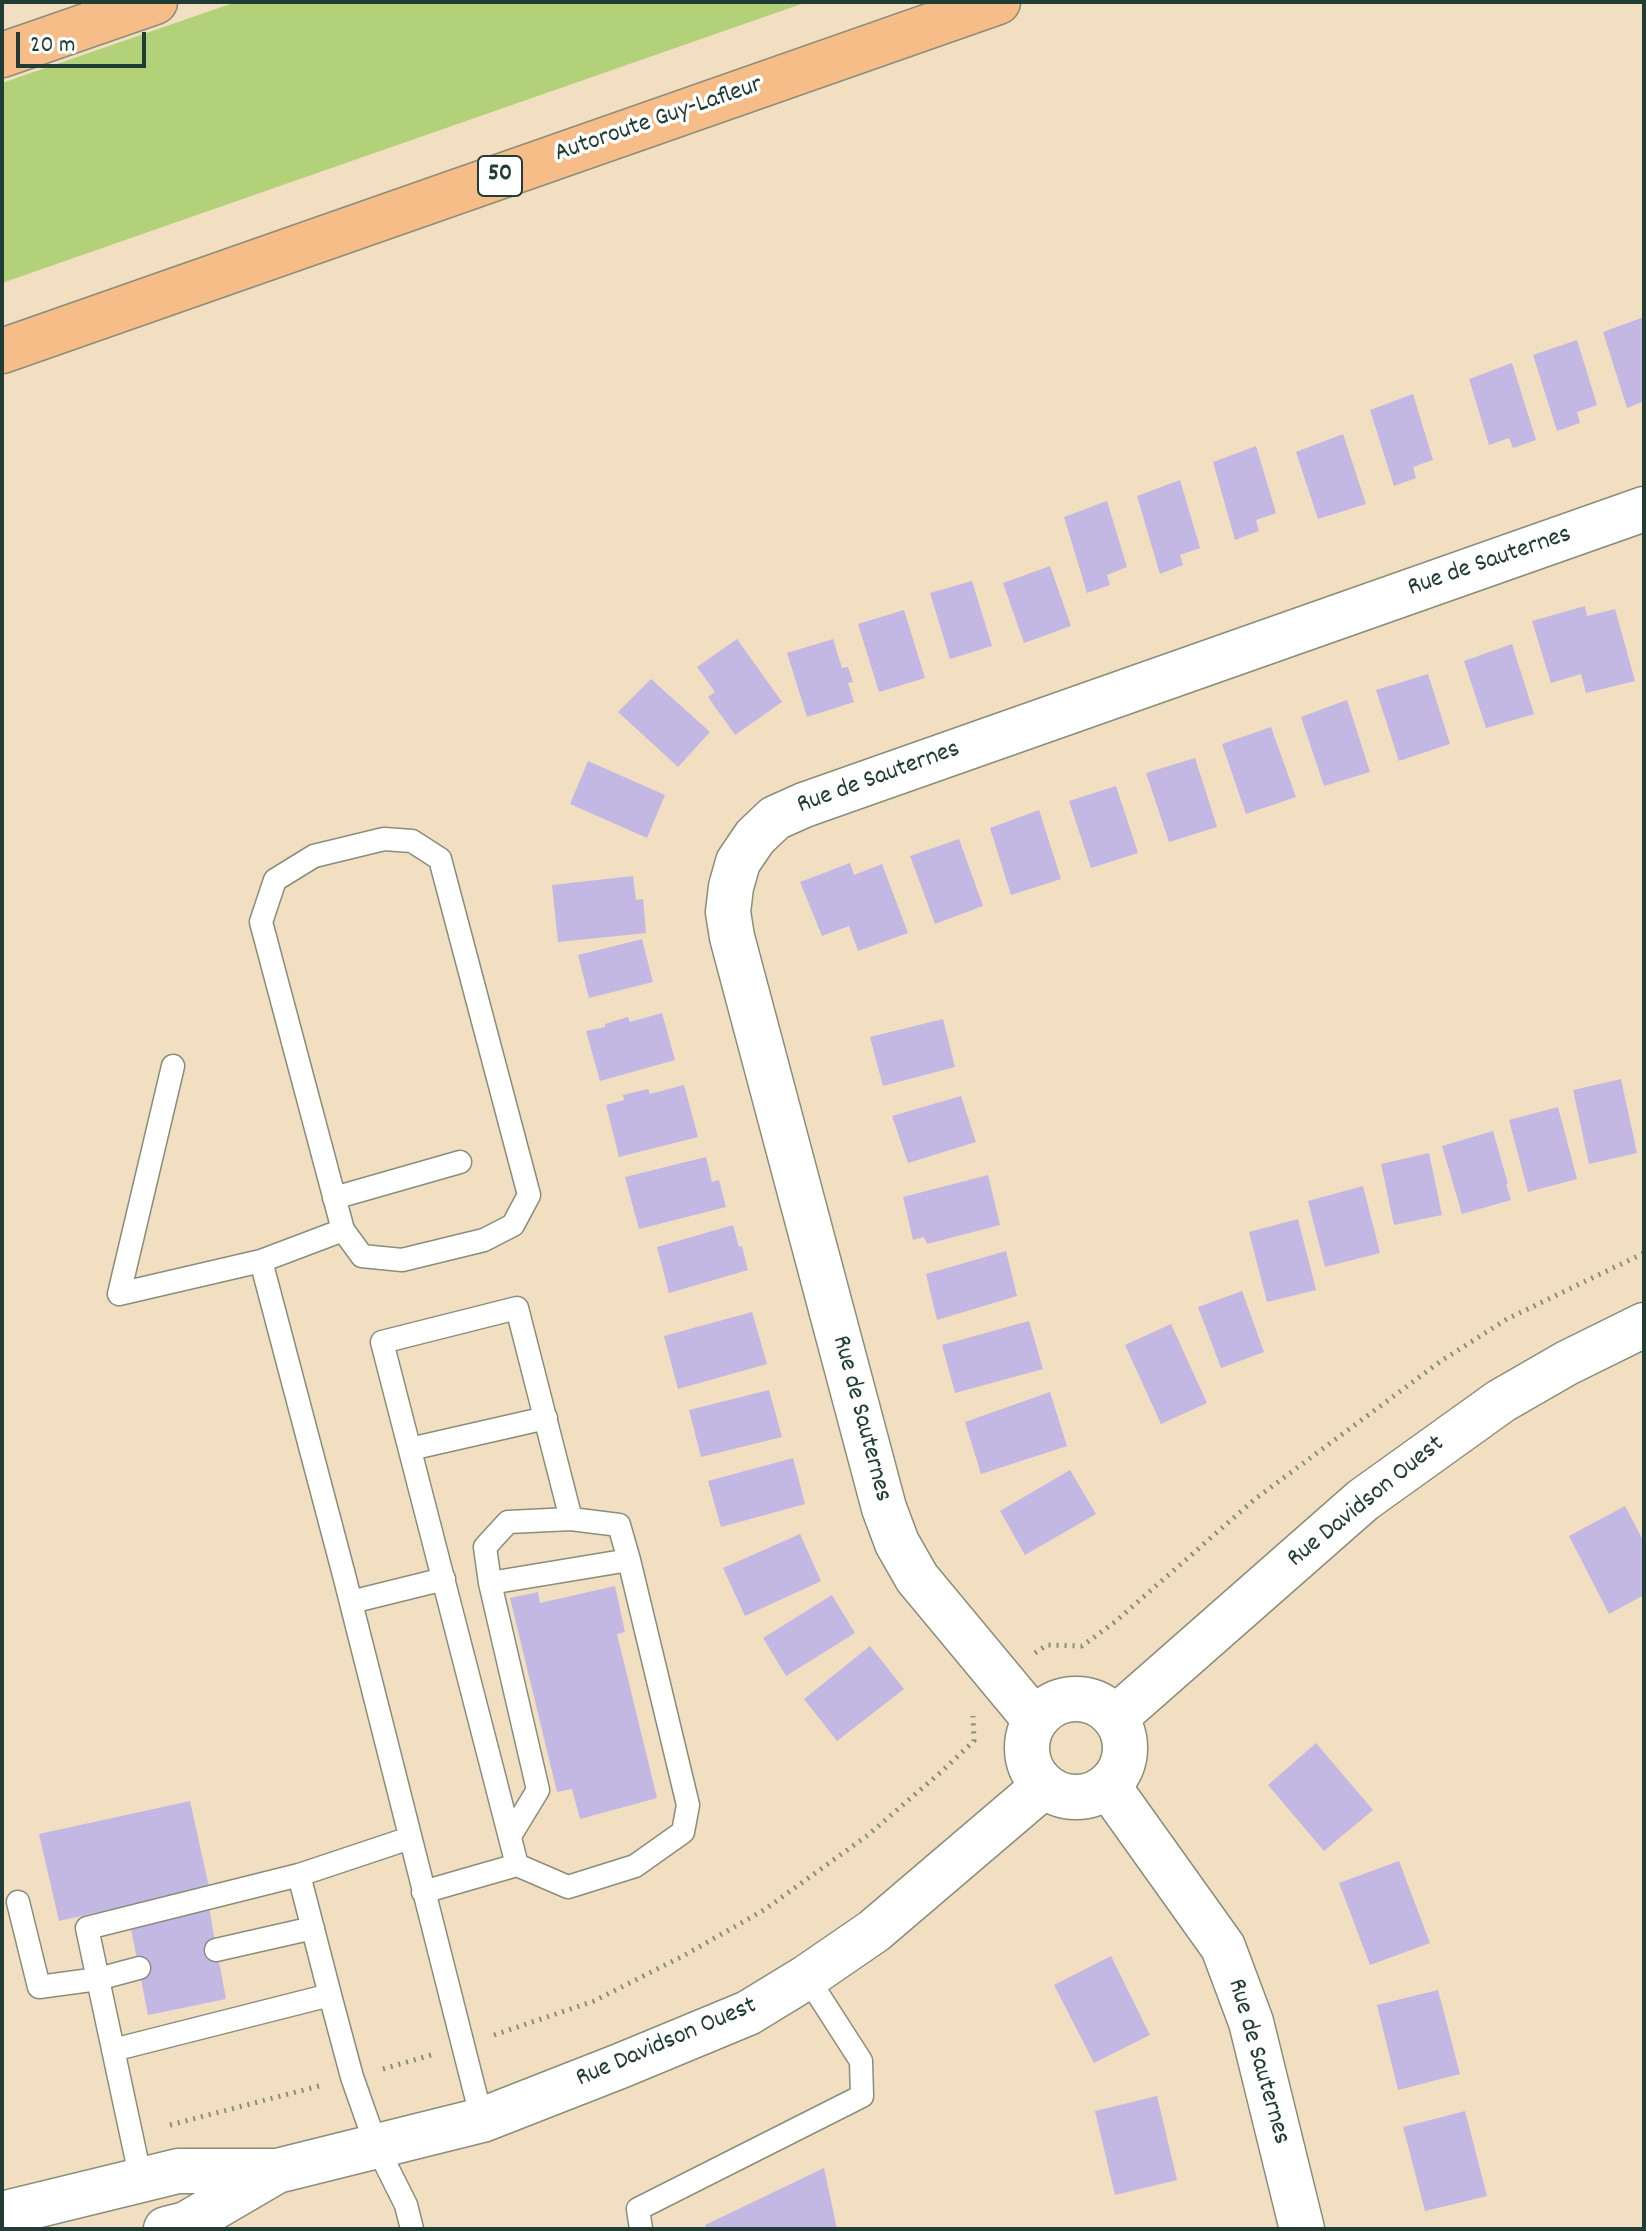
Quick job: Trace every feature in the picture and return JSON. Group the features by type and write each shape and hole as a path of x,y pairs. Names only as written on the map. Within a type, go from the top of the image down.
{"highway":[{"path":"2,55 155,2"},
{"name":"Autoroute Guy-Lafleur","path":"2,351 998,2"}],"street":[{"name":"Rue de Sauternes","path":"1035,1720 917,1578 897,1543 884,1508 732,937 728,912 738,862 755,837 775,818 804,805 1644,509"},
{"name":"Rue Davidson Ouest","path":"1115,1718 1363,1500 1501,1401 1567,1363 1642,1332"},
{"path":"1074,1698 1097,1703 1115,1718 1124,1734 1126,1753 1120,1772 1108,1786 1093,1795 1076,1798 1059,1795 1044,1786 1032,1772 1027,1754 1028,1737 1035,1720 1052,1704 1074,1698"},
{"name":"Rue Davidson Ouest","path":"2,2214 178,2171 277,2171 482,2120 620,2066 748,2013 807,1977 874,1931 1044,1786"},
{"name":"Rue de Sauternes","path":"1108,1786 1223,1947 1251,2022 1302,2229"},
{"name":"Rue Davidson Ouest","path":"166,2229 186,2224 277,2171"}],"lane":[{"path":"384,839 412,841 440,859 529,1195 513,1225 484,1240 402,1260 362,1256 343,1230 334,1198 261,922 275,880 314,856 384,839"},
{"path":"173,1066 119,1294 261,1261 343,1230"},
{"path":"334,1198 460,1162"},
{"path":"261,1261 482,2120"},
{"path":"517,1865 382,1342 517,1308 571,1519"},
{"path":"410,1449 546,1418"},
{"path":"423,1892 517,1865 568,1887 635,1866 683,1832 688,1805 619,1525 571,1519 508,1522 485,1547 490,1583 538,1790 510,1836"},
{"path":"490,1583 629,1560"},
{"path":"351,1602 444,1579"},
{"path":"141,2180 87,1928 299,1875 410,1838"},
{"path":"299,1875 352,2077 376,2145 406,2205 412,2229"},
{"path":"18,1902 39,1987 98,1979 139,1968"},
{"path":"216,1950 313,1928"},
{"path":"641,2229 638,2209 862,2096 861,2061 807,1977"},
{"path":"113,2050 330,1995"}],"path":[{"path":"1037,1651 1047,1645 1082,1646 1116,1621 1255,1499 1441,1361 1507,1319 1644,1253"},
{"path":"131,2135 462,2047 594,2001 764,1910 868,1835 974,1741 972,1712"}],"green space":[{"path":"236,2 807,2 2,283 2,83"}],"building":[{"path":"1644,317 1644,401 1627,408 1603,332"},
{"path":"1577,340 1597,405 1577,412 1580,423 1557,431 1533,355"},
{"path":"1512,363 1536,440 1513,448 1509,438 1489,445 1469,379"},
{"path":"1413,394 1433,460 1413,467 1416,478 1394,486 1370,410"},
{"path":"1343,434 1366,504 1318,519 1296,452"},
{"path":"1256,446 1276,513 1256,520 1259,531 1235,540 1213,462"},
{"path":"1180,480 1200,548 1180,555 1183,565 1160,574 1137,496"},
{"path":"1107,501 1127,567 1107,575 1110,585 1087,593 1064,517"},
{"path":"1050,566 1071,626 1024,643 1003,583"},
{"path":"972,581 992,646 950,659 930,593"},
{"path":"1585,606 1587,616 1615,609 1635,681 1586,693 1581,674 1551,683 1532,621"},
{"path":"904,610 925,678 879,692 858,624"},
{"path":"737,639 782,702 735,735 708,697 715,692 697,667"},
{"path":"833,639 842,668 848,667 853,682 848,683 854,702 807,717 787,653"},
{"path":"1512,644 1534,714 1486,728 1464,661"},
{"path":"1428,674 1450,744 1399,761 1376,690"},
{"path":"651,679 710,732 678,767 618,712"},
{"path":"1347,700 1370,772 1324,786 1301,717"},
{"path":"1271,727 1296,797 1246,814 1222,744"},
{"path":"1195,758 1217,827 1169,842 1146,773"},
{"path":"588,761 665,795 647,838 570,804"},
{"path":"1116,786 1138,853 1091,868 1069,801"},
{"path":"1039,810 1061,879 1011,895 990,828"},
{"path":"959,839 983,906 935,924 910,856"},
{"path":"850,863 854,875 882,864 908,933 858,951 849,926 822,936 800,882"},
{"path":"633,876 636,900 643,899 646,933 558,942 552,885"},
{"path":"642,939 653,982 589,998 578,955"},
{"path":"662,1013 675,1060 600,1081 586,1031 628,1017 630,1022"},
{"path":"943,1019 955,1067 883,1086 870,1037"},
{"path":"1621,1079 1637,1153 1589,1164 1573,1090"},
{"path":"684,1085 698,1137 619,1157 606,1105 624,1100 623,1095 648,1089 650,1094"},
{"path":"961,1096 976,1142 908,1163 892,1116"},
{"path":"1558,1107 1577,1179 1528,1192 1509,1120"},
{"path":"1493,1131 1511,1200 1462,1214 1442,1146"},
{"path":"1429,1153 1442,1215 1394,1225 1381,1164"},
{"path":"706,1157 712,1182 719,1180 726,1207 639,1229 625,1177"},
{"path":"988,1175 1000,1225 927,1244 924,1237 913,1240 903,1197"},
{"path":"1363,1186 1380,1253 1325,1267 1308,1201"},
{"path":"1298,1219 1316,1290 1267,1302 1249,1232"},
{"path":"733,1225 748,1270 669,1293 657,1247"},
{"path":"1006,1251 1017,1296 937,1320 926,1274"},
{"path":"1242,1291 1264,1352 1221,1368 1198,1307"},
{"path":"752,1312 767,1364 678,1389 664,1336"},
{"path":"1029,1321 1043,1369 955,1393 942,1345"},
{"path":"1171,1324 1207,1403 1161,1424 1125,1345"},
{"path":"769,1390 782,1437 701,1457 689,1410"},
{"path":"1050,1392 1067,1446 981,1474 965,1422"},
{"path":"793,1458 805,1504 721,1527 708,1481"},
{"path":"1070,1470 1096,1514 1025,1555 1000,1511"},
{"path":"1625,1506 1644,1542 1644,1595 1609,1614 1569,1536"},
{"path":"800,1534 821,1581 745,1616 723,1568"},
{"path":"615,1586 625,1632 617,1634 657,1798 580,1819 572,1789 557,1792 510,1598 538,1592 540,1603"},
{"path":"832,1595 855,1633 786,1676 763,1638"},
{"path":"870,1646 904,1689 837,1741 804,1699"},
{"path":"1316,1743 1373,1810 1324,1851 1268,1785"},
{"path":"190,1801 209,1887 59,1921 39,1834"},
{"path":"1399,1861 1430,1943 1370,1965 1339,1883"},
{"path":"209,1908 226,1999 148,2015 130,1924"},
{"path":"1111,1956 1150,2035 1094,2063 1054,1985"},
{"path":"1438,1990 1460,2074 1398,2090 1377,2005"},
{"path":"1157,2096 1177,2180 1115,2195 1095,2111"},
{"path":"1465,2111 1487,2196 1425,2211 1403,2127"},
{"path":"824,2168 837,2229 707,2229 705,2225"}]}
